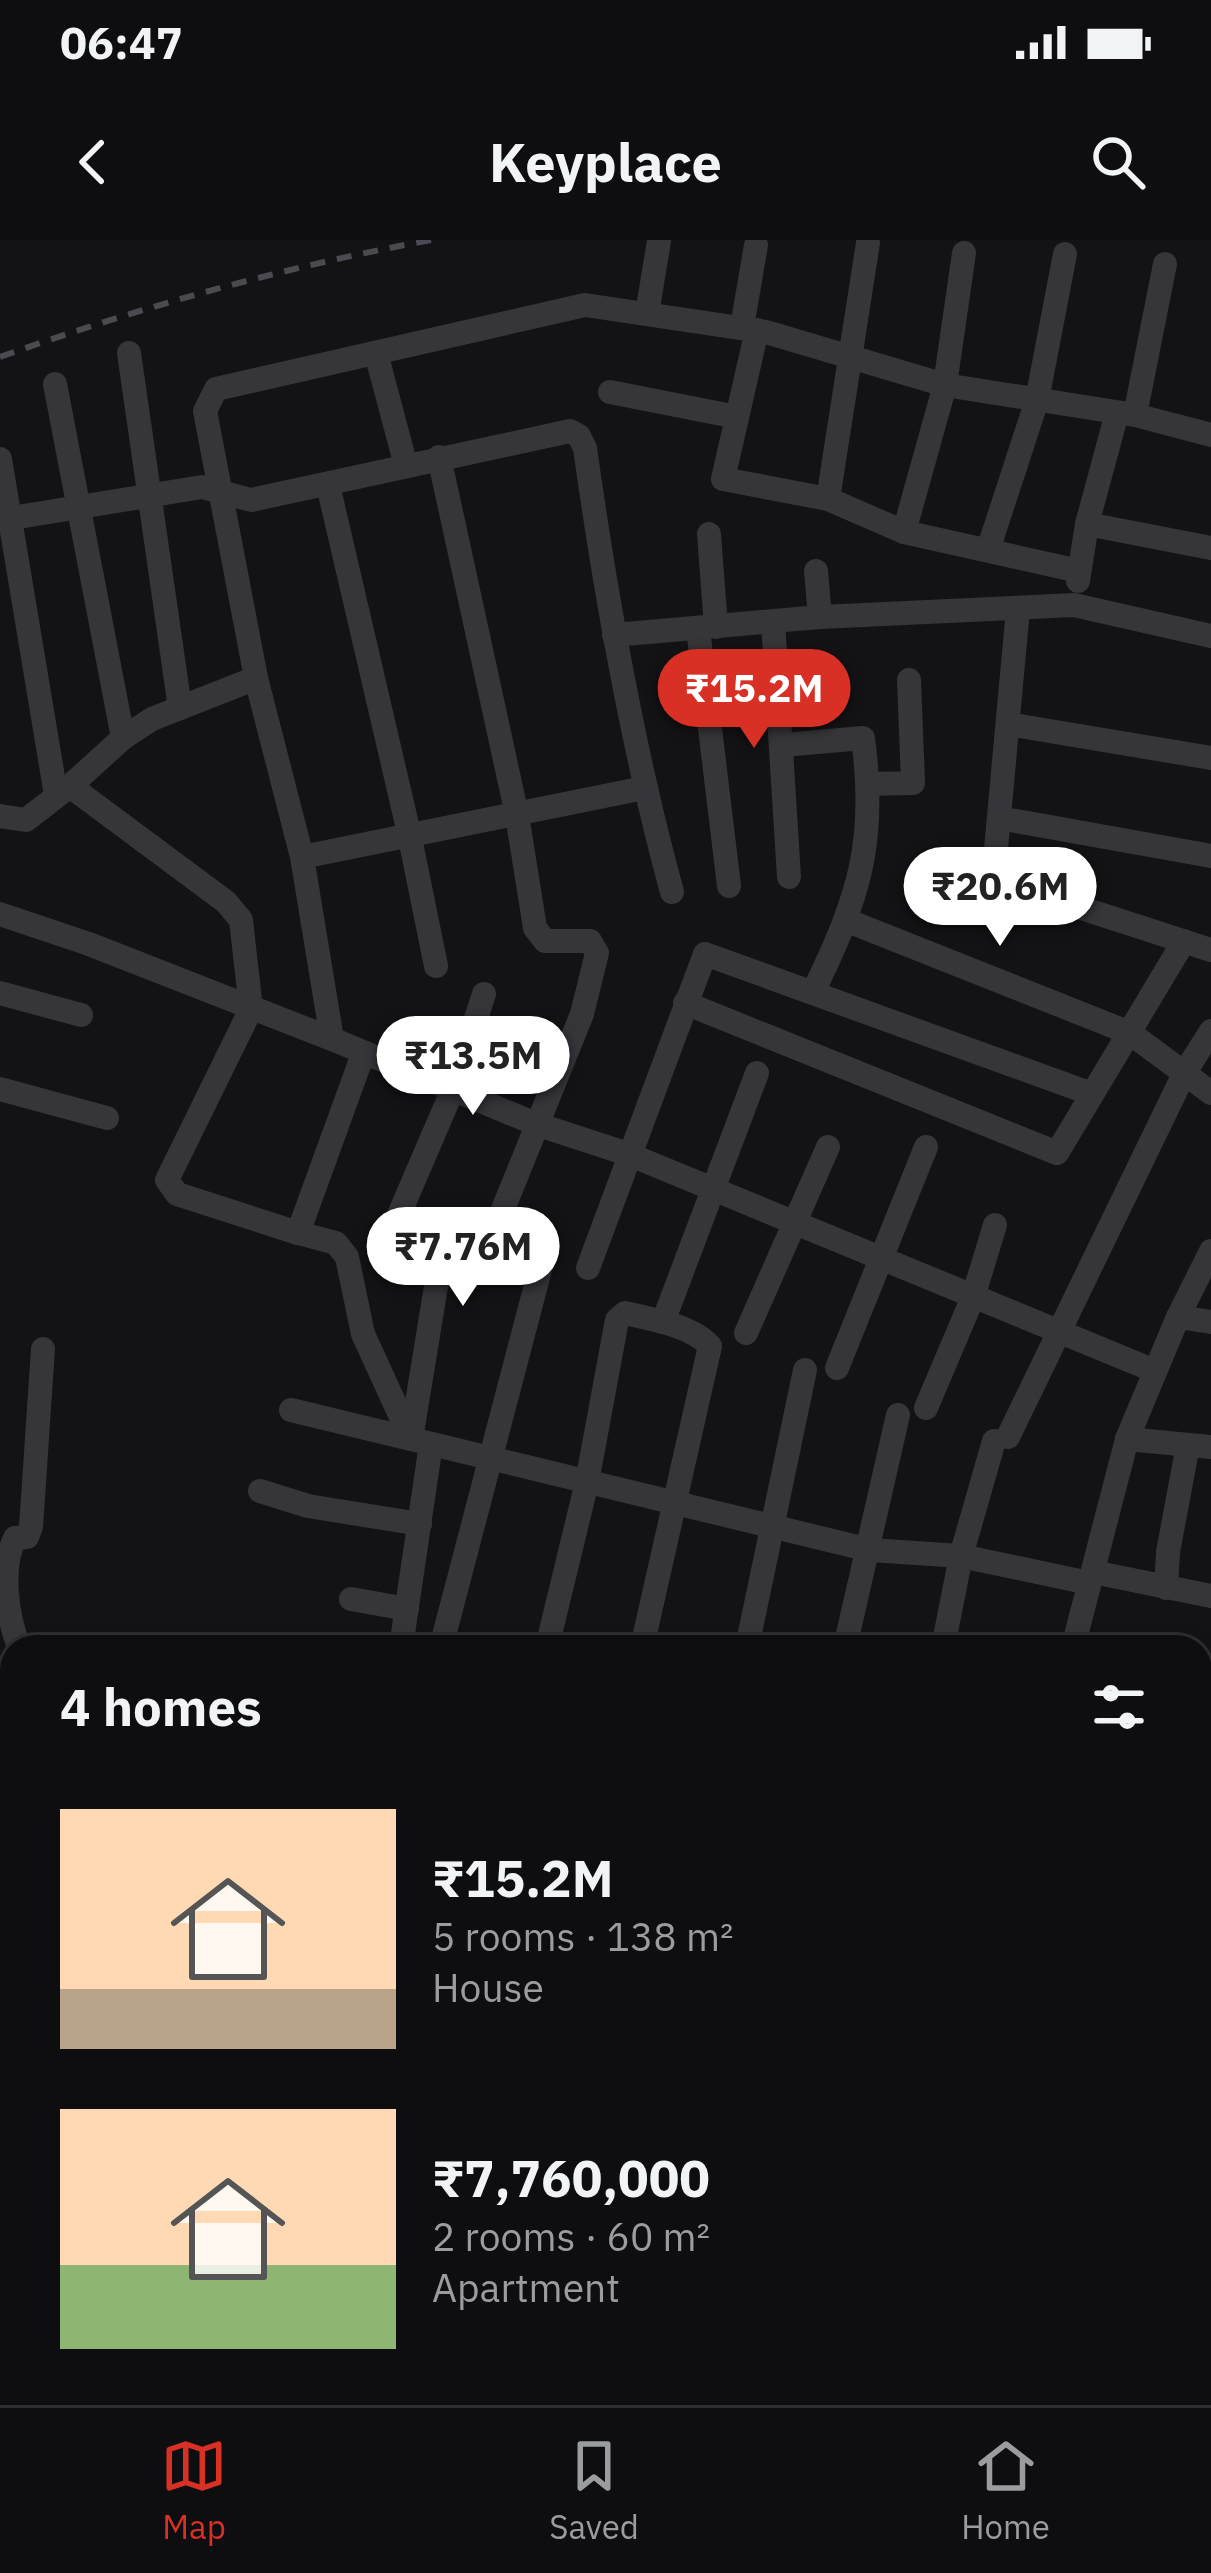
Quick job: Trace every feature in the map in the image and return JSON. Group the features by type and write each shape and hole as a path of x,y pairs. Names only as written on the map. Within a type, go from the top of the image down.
{"street":[{"path":"647,314 659,242"},
{"path":"827,499 868,243"},
{"path":"756,245 737,417 724,479 827,499 904,532 1079,571"},
{"path":"904,532 945,385 964,253"},
{"path":"988,550 1036,400 1065,254"},
{"path":"1074,605 1087,524 1126,414 1166,264"},
{"path":"332,1039 302,857 256,678 219,489 206,411 216,389 585,305 749,329 945,385 1126,414 1211,435"},
{"path":"129,352 180,708"},
{"path":"376,353 406,466"},
{"path":"55,384 123,738"},
{"path":"610,392 737,417"},
{"path":"6,520 148,494 219,489 251,500 558,431 579,436 585,448 644,788 672,892"},
{"path":"439,457 517,815 537,935 545,941 590,941 596,953 582,1014 491,1239"},
{"path":"0,459 39,707 63,791 226,902 241,920 250,1009 166,1180 177,1194 336,1243 347,1258 363,1334 421,1441"},
{"path":"328,485 436,966"},
{"path":"1087,524 1211,548"},
{"path":"709,534 707,628 729,886"},
{"path":"816,571 820,616"},
{"path":"614,634 820,616 1074,605 1211,635"},
{"path":"1018,609 999,864 1013,886 1211,950"},
{"path":"773,622 789,877"},
{"path":"0,816 26,820 152,719 256,678"},
{"path":"869,784 913,782 909,680"},
{"path":"1008,724 1211,758"},
{"path":"783,746 863,738 869,784 866,854 848,921 814,990"},
{"path":"302,857 644,788"},
{"path":"999,818 1211,856"},
{"path":"0,914 332,1039 536,1124 628,1154 1156,1371"},
{"path":"848,921 1130,1034 1211,1093"},
{"path":"685,1003 1058,1153 1184,941"},
{"path":"588,1268 705,954 1092,1094"},
{"path":"0,993 81,1016"},
{"path":"403,1635 420,1524 421,1441 441,1256 398,1217 453,1089 484,994"},
{"path":"946,1635 962,1556 1001,1439 1184,1074 1211,1031"},
{"path":"298,1233 363,1054"},
{"path":"663,1322 757,1073"},
{"path":"0,1089 107,1118"},
{"path":"746,1333 828,1147"},
{"path":"837,1368 926,1147"},
{"path":"926,1408 973,1297 995,1225"},
{"path":"1076,1635 1127,1439 1178,1316 1211,1251"},
{"path":"444,1635 541,1266"},
{"path":"550,1635 587,1481 617,1320 625,1313 663,1322 701,1337 710,1346 645,1635"},
{"path":"1178,1316 1211,1322"},
{"path":"15,1635 3,1562 15,1538 27,1537 31,1527 43,1349"},
{"path":"750,1635 806,1370"},
{"path":"291,1410 870,1550 962,1556 1211,1596"},
{"path":"848,1635 898,1415"},
{"path":"1127,1439 1200,1446 1168,1552 1166,1588"},
{"path":"260,1491 308,1505 420,1524"},
{"path":"352,1598 407,1609"}],"railway":[{"path":"0,357 213,290 431,240"}]}
